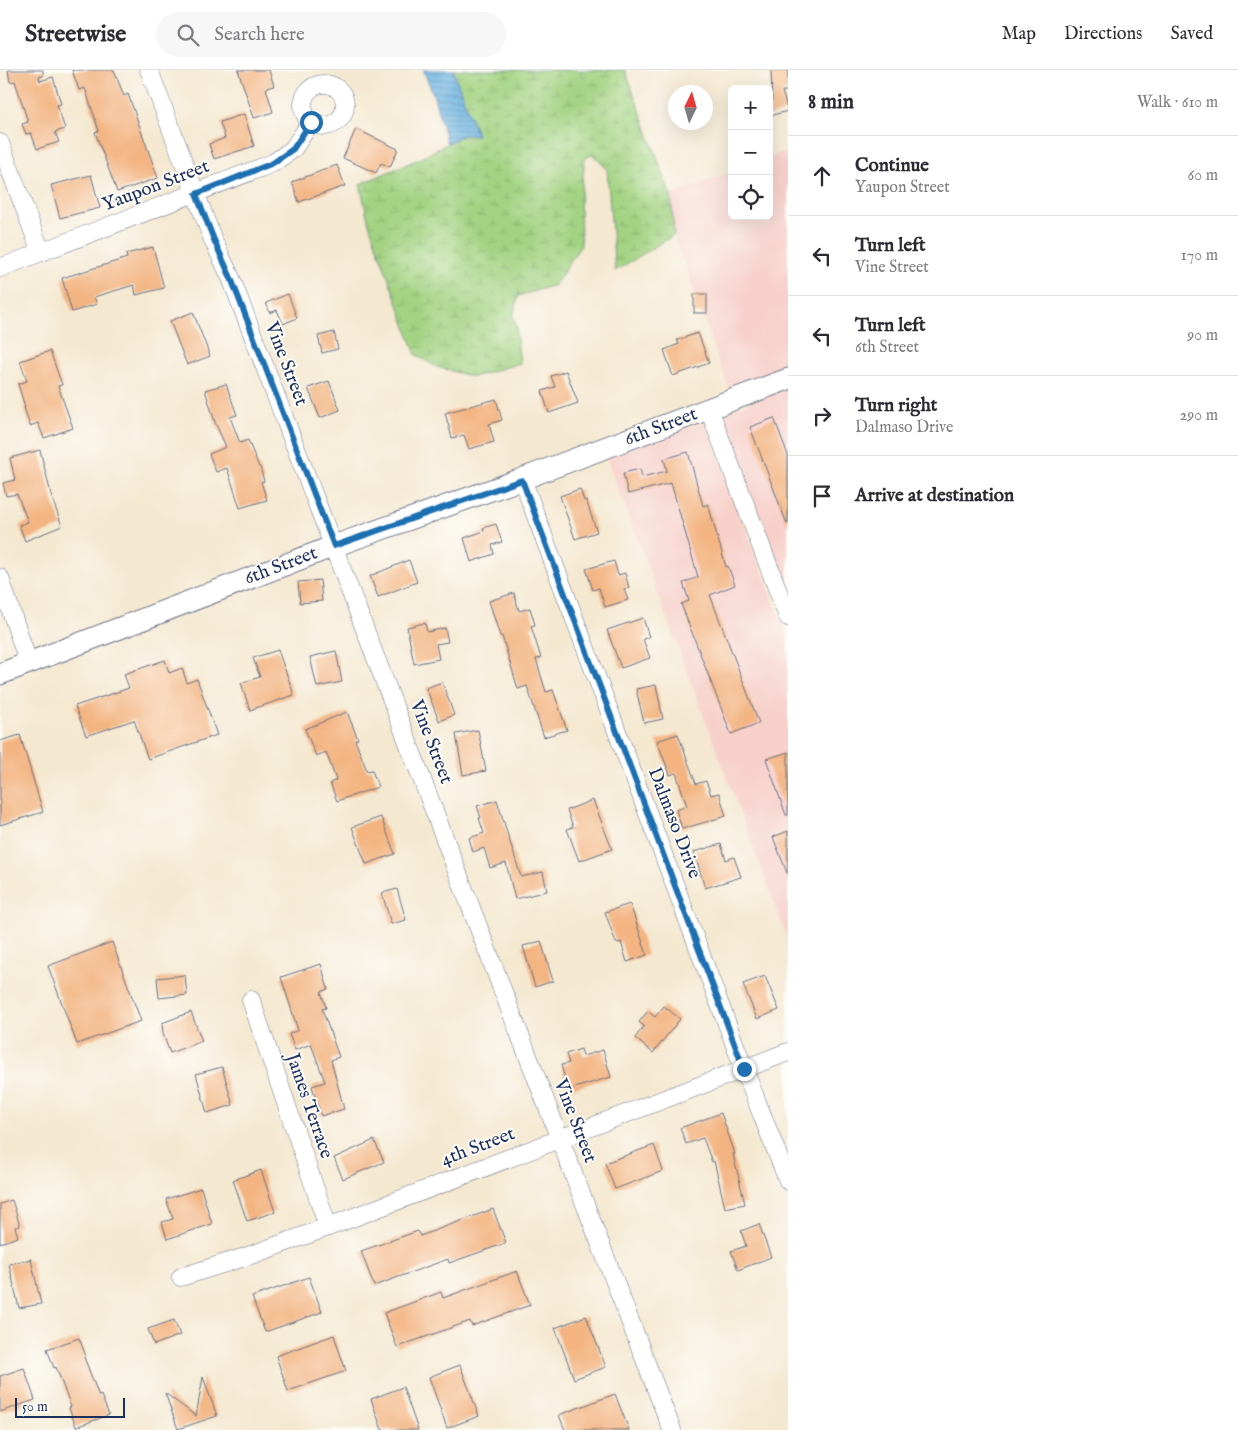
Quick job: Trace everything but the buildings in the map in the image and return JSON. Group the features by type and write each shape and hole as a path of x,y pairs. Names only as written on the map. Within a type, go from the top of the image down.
{"street":[{"name":"Vine Street","path":"149,70 214,240 231,278 672,1430"},
{"name":"Yaupon Street","path":"0,268 273,163 293,149 311,122"},
{"path":"0,143 42,252"},
{"name":"6th Street","path":"0,674 334,546 522,480 788,379"},
{"path":"709,409 788,617"},
{"name":"Dalmaso Drive","path":"522,480 788,1181"},
{"path":"0,578 28,662"},
{"name":"James Terrace","path":"251,1000 328,1227"},
{"name":"4th Street","path":"181,1277 251,1255 328,1227 788,1052"}],"shaded area":[{"path":"788,151 788,370 730,392 674,235 671,195 728,174 728,220 773,220 773,157"},
{"path":"788,388 788,595 719,414"},
{"path":"705,420 788,639 788,939 606,457"}],"green space":[{"path":"453,70 625,70 671,195 674,235 615,271 607,169 592,154 585,159 580,202 581,245 555,285 518,296 513,317 518,330 516,332 520,363 473,377 437,367 416,355 369,224 360,184 421,158 463,135 477,135"}],"water":[{"path":"423,70 453,70 477,135 463,135 447,144 433,94"}],"route":[{"path":"311,122 293,149 273,163 196,194 231,278 334,546 522,480 744,1069"}]}
